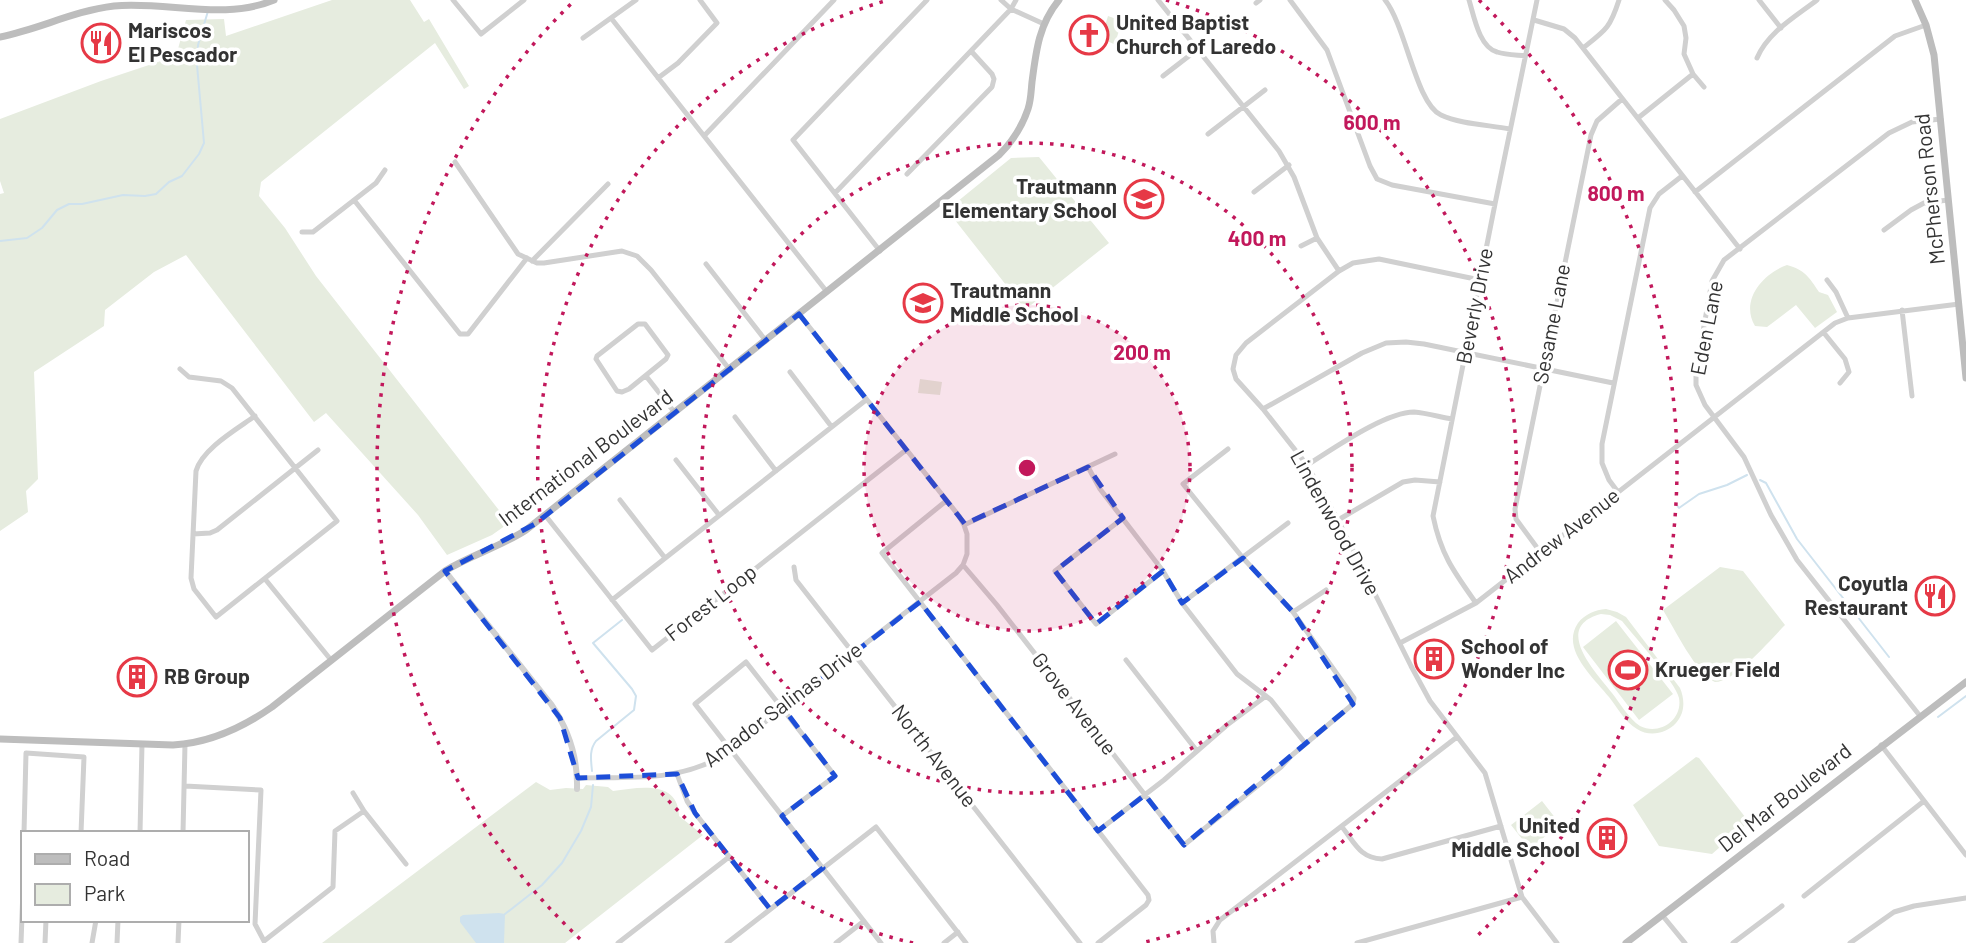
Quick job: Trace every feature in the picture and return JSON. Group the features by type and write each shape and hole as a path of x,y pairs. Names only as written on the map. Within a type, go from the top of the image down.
{"main road":[{"path":"0,37 21,33 97,8 176,3 196,8 247,9 274,0"},
{"name":"International Boulevard","path":"0,739 185,744 224,734 243,726 272,707 445,571 466,558 516,537 999,155 1022,124 1029,107 1036,48 1044,24 1059,0"},
{"name":"McPherson Road","path":"1915,0 1926,25 1934,55 1966,378"},
{"name":"Del Mar Boulevard","path":"1626,943 1966,682"}],"street":[{"path":"453,0 481,34 522,1"},
{"path":"583,38 636,0"},
{"path":"658,78 717,23 700,0"},
{"path":"704,136 834,0"},
{"path":"880,251 793,139 927,0"},
{"path":"1001,0 1011,9 1044,24"},
{"path":"835,193 1011,9 1016,0"},
{"path":"1158,0 1289,165 1317,238 1339,271"},
{"path":"1290,0 1327,50 1377,179 1392,185 1494,204"},
{"path":"1385,0 1398,23 1424,98 1434,112 1451,118 1510,129"},
{"path":"1469,0 1488,48 1525,56"},
{"name":"Beverly Drive","path":"1476,603 1446,558 1433,516 1537,0"},
{"path":"1583,48 1602,34 1612,22 1619,0"},
{"path":"1665,0 1684,26 1684,54 1693,74 1704,87"},
{"path":"1759,0 1781,28"},
{"path":"1756,58 1763,45 1817,0"},
{"path":"611,19 827,292"},
{"path":"1534,20 1564,29 1583,48 1740,249"},
{"path":"1695,192 1895,36 1926,25"},
{"path":"1163,76 1198,49"},
{"path":"907,174 992,87 992,74 971,51"},
{"path":"1638,118 1693,74"},
{"path":"1209,134 1265,90"},
{"name":"Sesame Lane","path":"1541,553 1516,519 1515,509 1591,135 1597,121 1622,99"},
{"name":"Eden Lane","path":"1920,716 1797,560 1776,526 1744,457 1705,405 1696,385 1696,371 1712,281 1724,260 1889,133 1912,122 1941,119"},
{"path":"455,162 518,254 544,263 622,251 637,256 730,370"},
{"path":"1254,192 1289,165"},
{"path":"302,232 313,232 376,183 385,170"},
{"path":"1618,492 1602,463 1602,444 1614,383 1650,208 1658,194 1682,176"},
{"path":"354,200 454,328 460,334 468,334 530,260 608,184"},
{"path":"1884,230 1924,203 1948,200"},
{"path":"1301,246 1317,238"},
{"name":"Lindenwood Drive","path":"1480,280 1379,259 1353,263 1246,343 1236,355 1234,369 1236,379 1307,465 1430,701 1485,773 1522,897 1557,943"},
{"path":"706,264 766,341"},
{"path":"1827,280 1848,317 1959,304"},
{"path":"1902,310 1912,396"},
{"path":"799,314 964,525 967,554 963,565"},
{"name":"Andrew Avenue","path":"1400,643 1476,603 1835,323 1848,317"},
{"path":"638,324 645,324 668,355 646,376 629,389 622,392 617,390 596,359 597,356 638,324"},
{"path":"1824,333 1845,359 1849,372 1840,383"},
{"path":"1263,409 1386,342 1406,342 1466,352 1614,383"},
{"path":"180,369 189,377 214,379 227,384 255,416 338,521 216,617 192,584 195,478 198,463 206,454 255,416"},
{"path":"790,372 831,426"},
{"path":"646,376 675,413"},
{"path":"612,600 866,400"},
{"path":"1307,465 1373,425 1400,414 1415,412 1452,419"},
{"path":"735,417 776,471"},
{"path":"1088,467 1100,489 1163,571 1182,603 1237,674 1266,696 1305,743 1353,704 1354,698 1293,612 1243,558 1183,484 1228,449"},
{"path":"193,534 217,530 318,450"},
{"name":"Forest Loop","path":"545,515 652,650 906,450"},
{"path":"964,525 1115,454"},
{"path":"676,460 719,515"},
{"path":"1338,520 1402,482 1440,482"},
{"path":"620,500 665,558"},
{"path":"946,500 883,553 1148,895 1146,905 1098,943"},
{"path":"1123,518 1055,571 1096,624 1163,571"},
{"path":"1182,603 1288,523"},
{"name":"Amador Salinas Drive","path":"578,778 661,776 705,766 730,750 920,602 963,565"},
{"name":"Grove Avenue","path":"963,565 1184,845 1281,766 1305,743"},
{"name":"North Avenue","path":"794,567 796,580 1080,943"},
{"path":"445,571 560,718 573,747 578,789"},
{"path":"265,579 331,660"},
{"path":"1293,612 1326,590"},
{"path":"1126,660 1197,751"},
{"path":"782,816 835,776 746,662 695,704 730,750 881,943"},
{"path":"1098,831 1266,696"},
{"path":"1214,943 1213,931 1220,920 1457,737"},
{"path":"139,831 142,744"},
{"path":"183,831 185,744"},
{"path":"1881,745 1966,855"},
{"path":"24,831 26,753 84,757 81,831"},
{"path":"677,774 687,801 770,909"},
{"path":"184,786 261,790 255,924 262,942 333,887 335,831 364,811"},
{"path":"353,793 406,864"},
{"path":"1804,896 1924,801"},
{"path":"1342,827 1364,855 1382,859 1501,825"},
{"path":"727,943 876,827 966,943"},
{"path":"618,943 729,857"},
{"path":"1357,943 1522,897"},
{"path":"1850,943 1894,912 1966,898"},
{"path":"1733,943 1782,906"},
{"path":"1662,915 1685,943"},
{"path":"836,943 864,921"},
{"path":"21,943 22,922"},
{"path":"45,943 46,922"},
{"path":"92,943 96,922"},
{"path":"117,943 118,922"},
{"path":"178,943 179,922"},
{"path":"944,943 958,932"}],"highlighted area":[{"path":"799,314 965,524 1088,467 1123,518 1055,571 1096,624 1163,571 1182,603 1243,558 1293,612 1353,704 1184,845 1145,795 1098,831 920,602 783,708 835,776 782,816 823,868 770,909 695,813 677,774 578,778 560,718 445,571 535,524"}],"green space":[{"path":"332,0 410,0 424,22 429,19 469,86 464,89 435,43 261,182 259,196 285,228 316,276 509,523 492,535 447,555 418,515 326,413 314,422 186,255 154,272 105,310 104,326 34,372 38,479 26,491 28,512 0,531 0,194 4,193 0,181 0,119 176,56 186,20 224,19 226,36"},
{"path":"1108,16 1122,21 1117,37 1124,39 1120,47 1101,38"},
{"path":"1039,157 1109,243 1031,305 1021,304 947,210 1011,158"},
{"path":"1787,265 1802,272 1819,292 1828,295 1837,312 1815,328 1796,305 1767,327 1755,326 1751,317 1750,307 1756,290 1769,275"},
{"path":"920,379 942,382 940,395 918,393"},
{"path":"1720,567 1743,571 1785,625 1742,668 1715,682 1708,678 1694,661 1663,610"},
{"path":"1606,609 1626,617 1680,688 1683,711 1676,723 1667,730 1647,733 1633,726 1581,663 1573,643 1578,623 1590,613","holes":["1601,614 1622,621 1676,691 1679,698 1677,713 1662,727 1647,729 1632,719 1582,651 1580,629 1587,620"]},
{"name":"Krueger Field","path":"1616,621 1673,694 1639,720 1583,647"},
{"path":"1696,757 1749,822 1712,854 1659,846 1633,805"},
{"path":"536,782 550,790 583,789 586,785 608,787 613,791 645,788 664,791 672,796 677,804 679,816 703,835 565,943 322,943"},
{"path":"1542,801 1560,824 1530,849 1511,825"}],"water":[{"path":"505,914 504,943 476,943 460,922 463,915"}],"waterway":[{"path":"0,241 27,238 42,228 57,210 69,204 82,204 123,195 156,194 169,182 182,176 204,143 197,65 198,45 208,11"},
{"path":"1676,504 1679,508 1699,494 1747,475"},
{"path":"1760,480 1766,483 1797,539 1889,657"},
{"path":"592,771 591,752 596,741 634,710 636,696 632,689 593,643 622,620"},
{"path":"1938,717 1966,696"},
{"path":"505,914 542,885 562,863 581,831 591,807 593,785"}],"place":[{"name":"United Baptist Church of Laredo","path":"1089,35"},
{"name":"Mariscos El Pescador","path":"101,43"},
{"name":"Trautmann Elementary School","path":"1144,199"},
{"name":"Trautmann Middle School","path":"923,303"},
{"name":"Coyutla Restaurant","path":"1935,596"},
{"name":"School of Wonder Inc","path":"1434,659"},
{"name":"Krueger Field","path":"1628,670"},
{"name":"RB Group","path":"137,677"},
{"name":"United Middle School","path":"1607,838"}]}
